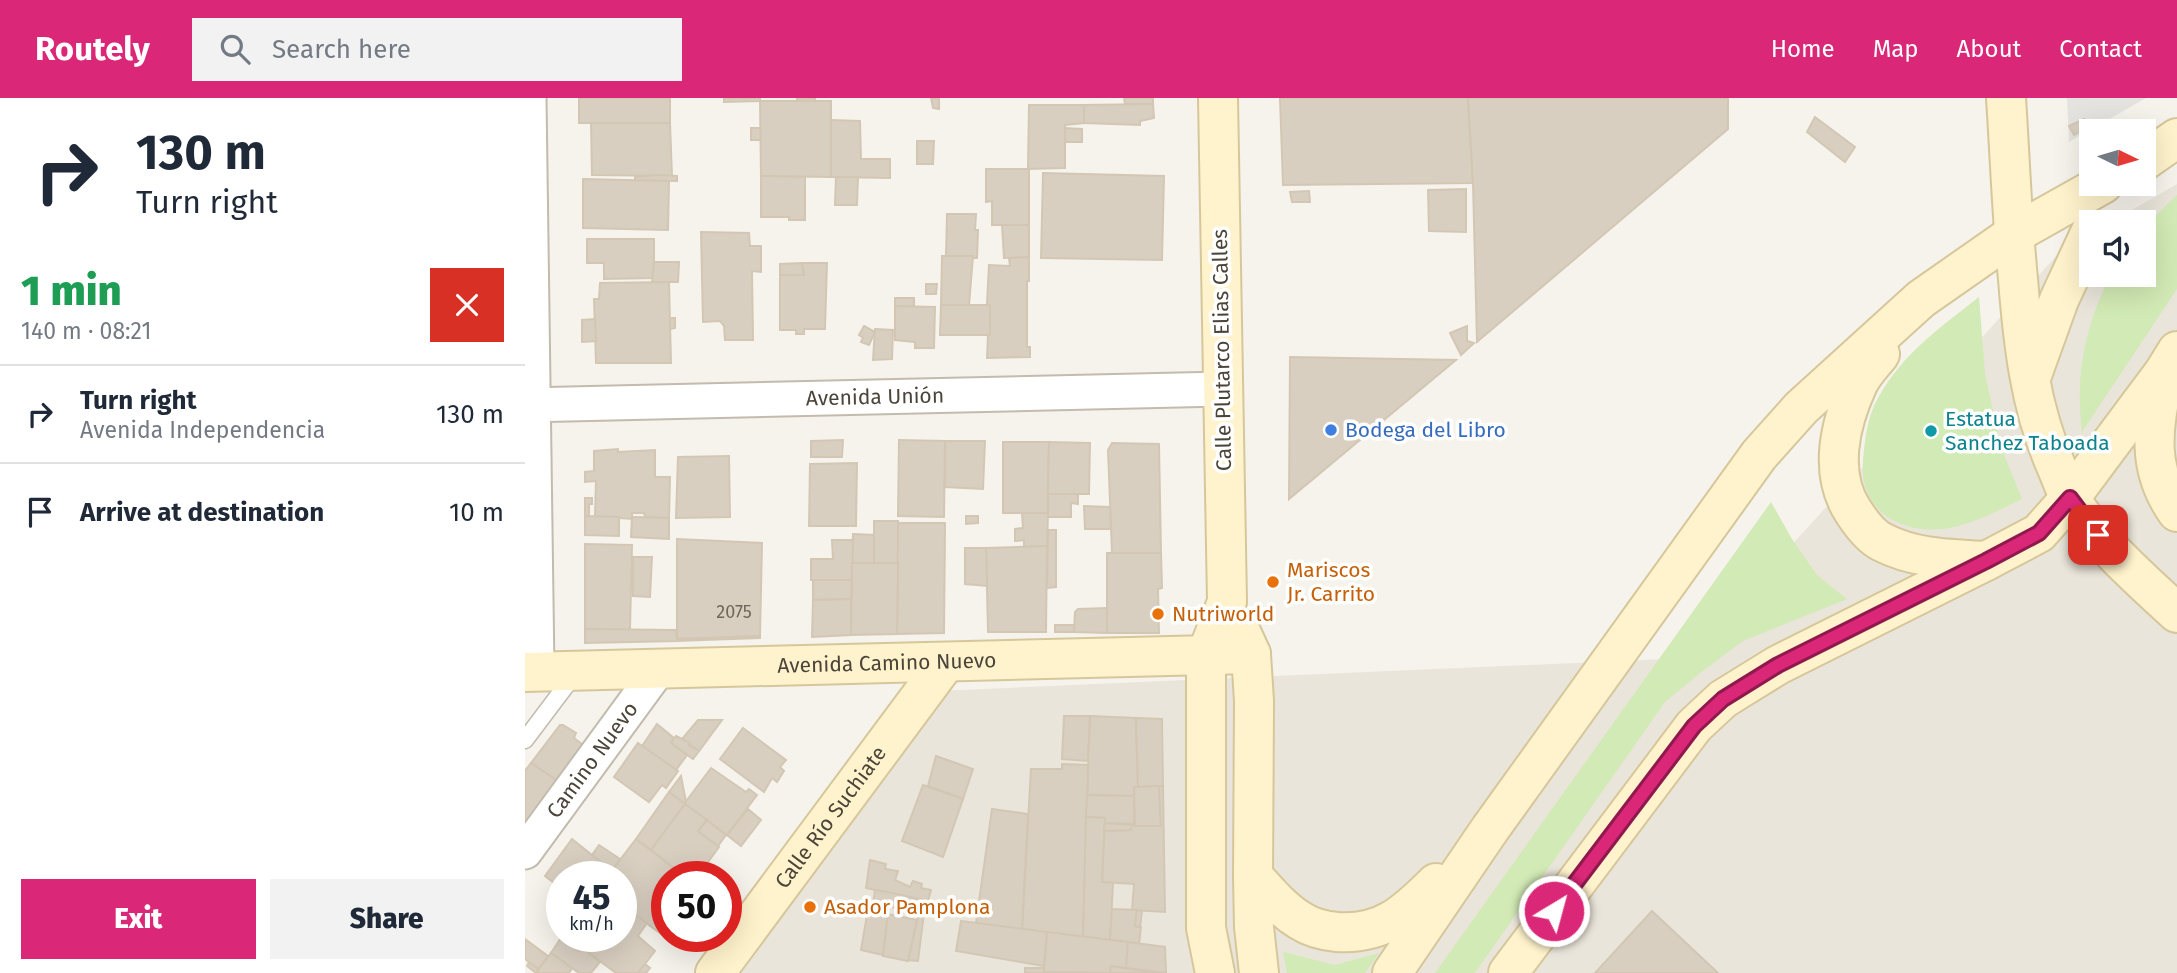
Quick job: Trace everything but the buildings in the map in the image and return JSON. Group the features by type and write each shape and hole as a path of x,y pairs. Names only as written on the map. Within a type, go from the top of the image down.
{"main road":[{"name":"Calle Plutarco Elias Calles","path":"1215,973 1206,928 1206,656 1227,602 1218,98"},
{"path":"2006,98 2021,320 2030,382 2043,437 2070,498 2098,535 2177,612"},
{"path":"2156,153 2177,138"},
{"path":"1392,973 1490,830 1759,455 1801,408 1921,299 2014,234 2082,196"},
{"path":"2030,382 2059,300 2079,257"},
{"path":"1921,299 1859,382 1842,426 1838,469 1847,502 1860,523 1879,541 1935,558 1986,561"},
{"path":"1508,973 1694,726 1723,699 1778,665 2039,533 2070,498 2171,361"},
{"path":"2171,361 2153,444 2166,497 2177,512"},
{"name":"Calle Plutarco Elias Calles","path":"1227,602 1251,654 1254,701 1254,926 1259,973"},
{"name":"Avenida Camino Nuevo","path":"531,672 1251,654"},
{"name":"Calle Río Suchiate","path":"715,973 946,662"},
{"path":"1253,876 1282,907 1302,922 1325,931 1353,933 1379,928 1402,915 1419,900 1490,830"},
{"path":"1205,973 1206,928"}],"street":[{"path":"529,98 531,672"},
{"name":"Avenida Unión","path":"529,405 1223,389"},
{"name":"Camino Nuevo","path":"525,852 659,669"}],"lane":[{"path":"525,740 577,671"}],"shaded area":[{"path":"2067,98 2146,98 2109,119 2079,119 2079,136 2069,142"},
{"path":"2177,184 2177,973 726,973 937,691 1688,658 2060,252 2079,241 2079,287 2156,287 2156,210 2132,210"}],"green space":[{"path":"2177,195 2177,289 2082,432 2081,370 2094,314 2105,287 2156,287 2156,215"},
{"path":"1979,297 1985,374 2001,447 2022,499 1958,526 1922,529 1906,526 1878,509 1869,496 1864,479 1863,460 1871,413 1888,382 1910,355"},
{"path":"1771,502 1817,575 1847,599 1743,641 1665,702 1475,973 1435,973"},
{"path":"1283,952 1335,965 1379,953 1365,973 1287,973"}],"place":[{"name":"Bodega del Libro","path":"1331,430"},
{"name":"Estatua Sanchez Taboada","path":"1931,431"},
{"name":"Mariscos Jr. Carrito","path":"1273,582"},
{"name":"Nutriworld","path":"1158,614"},
{"name":"Asador Pamplona","path":"810,907"}],"route":[{"path":"1554,911 1694,726 1723,699 1778,665 2039,533 2070,498 2098,535"}]}
